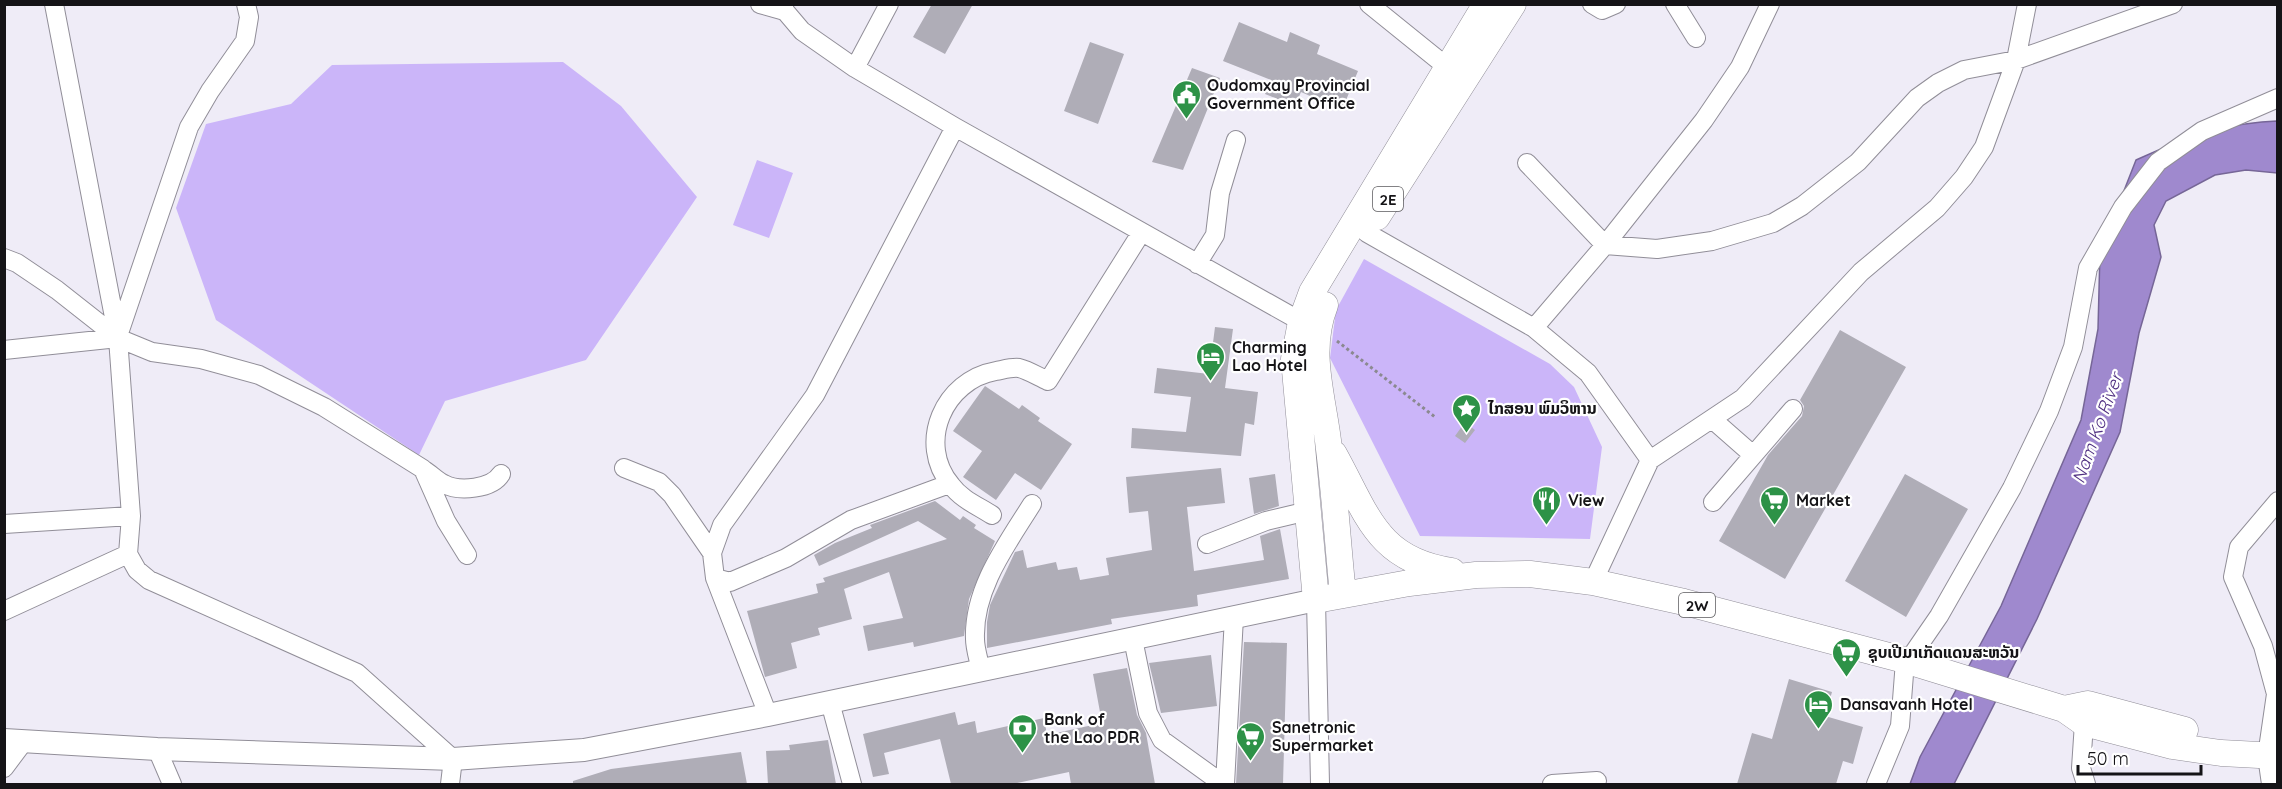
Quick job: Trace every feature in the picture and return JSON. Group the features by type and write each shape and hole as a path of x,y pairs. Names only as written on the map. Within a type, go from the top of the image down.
{"highway":[{"name":"2E","path":"1316,600 1294,359 1311,326 1367,233 1438,102 1447,67 1486,4"},
{"name":"2E","path":"1343,595 1329,446 1315,368 1311,326 1312,292 1438,102 1514,4"},
{"path":"1329,446 1374,528 1388,545 1420,565 1476,575"},
{"name":"2W","path":"1316,600 1409,583 1476,575 1530,574 1593,582 1684,602 1909,662 2063,712 2088,704 2177,729 2224,736 2273,748"}],"main road":[{"path":"15,740 157,749 453,759 584,750 768,715 1316,600"}],"street":[{"path":"54,4 117,338 131,516 128,554 137,570 149,580 357,673 453,759 450,784"},
{"path":"117,338 189,127 245,41 249,17 246,4"},
{"path":"760,4 784,8 802,31 855,68 1141,233 1311,326"},
{"path":"855,68 889,4"},
{"path":"1369,4 1447,67"},
{"path":"1592,4 1602,10 1616,4"},
{"path":"1675,4 1696,38"},
{"path":"1534,328 1605,245 1704,120 1740,68 1770,4"},
{"path":"1593,582 1650,460 1743,398 1861,272 1937,208 1964,177 1984,147 2016,60 2027,4"},
{"path":"1527,163 1605,245 1657,249 1712,241 1773,223 1802,206 1858,162 1917,98 1938,83 1965,70 2016,60 2173,4"},
{"path":"1876,784 1900,726 1909,662 1939,616 2012,488 2049,411 2073,347 2088,268 2123,207 2158,162 2193,137 2277,98"},
{"path":"712,553 722,525 815,395 955,127"},
{"path":"1197,264 1215,235 1220,193 1236,140"},
{"path":"992,515 963,497 950,484 937,458 933,439 944,407 966,381 985,373 1018,368 1048,381 1141,233"},
{"path":"1367,233 1534,328 1588,373 1650,460"},
{"path":"4,258 17,263 57,290 117,338 152,352 201,359 259,375 324,407 445,485 478,488 498,479 501,474"},
{"path":"4,350 117,338"},
{"path":"1713,502 1793,409"},
{"path":"1712,419 1753,455"},
{"path":"624,468 659,482 672,495 712,553 716,578 768,715"},
{"path":"423,469 446,521 467,555"},
{"path":"716,578 730,582 786,558 851,520 950,484"},
{"path":"2271,784 2276,694 2263,646 2233,577 2240,547 2277,501"},
{"path":"981,670 975,639 977,616 993,566 1032,504"},
{"path":"1207,544 1266,521 1308,511"},
{"path":"4,524 131,516"},
{"path":"4,611 128,554"},
{"path":"1316,600 1320,784"},
{"path":"1224,784 1234,617"},
{"path":"1133,639 1148,714 1162,740 1224,784"},
{"path":"830,702 852,784"},
{"path":"2063,712 2086,784"},
{"path":"4,768 15,740"},
{"path":"157,749 172,784"},
{"path":"1552,784 1597,781"}],"path":[{"path":"1311,326 1435,417"}],"shaded area":[{"path":"563,62 621,106 697,197 586,360 445,401 419,455 216,320 176,208 206,124 291,104 332,65"},
{"path":"757,160 793,173 769,238 733,225"},
{"path":"1364,259 1550,364 1574,387 1602,447 1590,539 1420,536 1330,358 1336,310"}],"water":[{"name":"Nam Ko River","path":"2277,121 2277,173 2246,170 2215,175 2166,201 2154,225 2161,257 2139,333 2120,432 2037,619 1954,784 1910,784 1920,757 2001,606 2081,420 2098,329 2100,252 2136,160 2205,133 2259,122"}],"building":[{"path":"932,4 973,4 945,54 913,37"},
{"path":"1239,22 1287,42 1290,32 1320,45 1317,54 1358,71 1342,110 1301,92 1295,106 1265,94 1271,80 1223,61"},
{"path":"1090,42 1124,54 1098,124 1064,111"},
{"name":"Oudomxay Provincial Government Office","path":"1192,68 1220,78 1183,170 1152,162"},
{"path":"1215,327 1233,329 1225,388 1258,392 1254,425 1245,423 1241,456 1131,448 1132,428 1186,432 1191,397 1154,393 1157,368 1209,374"},
{"path":"1840,330 1906,367 1785,579 1719,541 1768,455 1802,416 1804,406 1800,400"},
{"path":"985,386 1019,409 1022,405 1040,418 1038,421 1072,444 1041,490 1015,473 996,500 963,477 982,451 953,431"},
{"path":"1465,422 1475,430 1465,443 1455,436"},
{"path":"1221,468 1225,503 1187,507 1194,571 1264,560 1260,536 1280,529 1289,579 1197,595 1198,606 1111,619 1112,624 987,648 987,622 990,605 1015,552 1023,550 1027,568 1056,562 1058,570 1077,567 1080,580 1109,575 1106,558 1152,550 1148,511 1129,513 1126,477"},
{"path":"1275,474 1279,506 1254,514 1249,478"},
{"path":"1905,474 1968,509 1906,617 1845,581"},
{"path":"935,501 960,520 963,516 976,525 974,528 995,541 969,599 964,636 914,647 913,642 868,651 863,626 903,618 889,572 844,589 852,619 818,628 820,635 791,643 797,668 765,677 747,611 818,593 816,584 825,582 823,578 947,539 918,521 819,566 814,555 835,543 872,528 870,525"},
{"path":"1244,642 1287,643 1283,784 1236,784"},
{"path":"1211,655 1217,706 1161,713 1149,663"},
{"path":"1127,668 1137,715 1146,733 1155,784 1071,784 1069,772 1013,784 951,784 940,739 884,753 889,774 873,777 863,734 955,712 958,725 975,721 977,733 1044,718 1047,735 1102,723 1093,674"},
{"name":"Dansavanh Hotel","path":"1789,679 1832,692 1825,716 1863,727 1853,764 1843,761 1836,784 1737,784 1752,733 1772,739"},
{"path":"828,740 836,784 768,784 766,751 790,750 789,745"},
{"path":"741,752 747,784 573,784 573,781 611,769"}],"place":[{"name":"Oudomxay Provincial Government Office","path":"1186,120"},
{"name":"Charming Lao Hotel","path":"1211,382"},
{"name":"ໄກສອນ ພົມວິຫານ","path":"1467,434"},
{"name":"View","path":"1547,526"},
{"name":"Market","path":"1775,526"},
{"name":"ຊຸບເປີມາເກັດແດນສະຫວັນ","path":"1847,678"},
{"name":"Dansavanh Hotel","path":"1819,730"},
{"name":"Bank of the Lao PDR","path":"1023,754"},
{"name":"Sanetronic Supermarket","path":"1251,762"}]}
